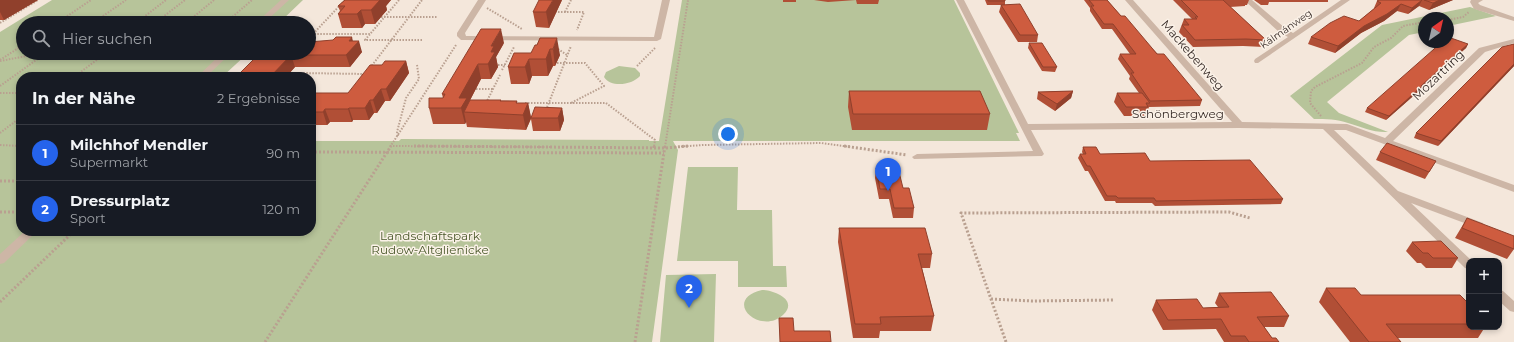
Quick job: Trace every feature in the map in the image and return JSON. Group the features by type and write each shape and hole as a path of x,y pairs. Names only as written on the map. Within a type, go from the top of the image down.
{"street":[{"path":"268,16 285,0"},
{"path":"482,0 461,33 461,36 464,38 657,39 666,0"},
{"path":"917,157 1039,154 960,0"},
{"name":"Mackebenweg","path":"1129,0 1239,125"},
{"path":"1248,0 1282,30 1294,36"},
{"name":"Kálmánweg","path":"1258,61 1346,0"},
{"path":"1478,4 1514,19"},
{"name":"Mozartring","path":"1387,141 1482,50 1514,41"},
{"path":"206,72 220,60"},
{"name":"Schönbergweg","path":"1025,126 1328,126"},
{"path":"1328,126 1346,127 1514,189"},
{"path":"1328,126 1390,191 1466,262"},
{"path":"1390,191 1492,231"},
{"path":"0,260 26,236"},
{"path":"1502,297 1514,308"}],"path":[{"path":"0,23 38,0"},
{"path":"67,16 91,0"},
{"path":"103,16 126,0"},
{"path":"145,16 166,0"},
{"path":"164,16 185,0"},
{"path":"195,16 214,0"},
{"path":"233,16 252,0"},
{"path":"316,31 345,0"},
{"path":"399,0 365,40 422,40"},
{"path":"362,78 422,0"},
{"path":"565,12 571,0"},
{"path":"635,342 688,0"},
{"path":"1454,19 1463,17 1478,4"},
{"path":"544,114 584,12 554,12"},
{"path":"374,17 438,17"},
{"path":"1328,126 1310,103 1309,97 1315,87 1337,78 1344,72 1362,62 1374,46 1391,38 1403,26 1418,23"},
{"path":"316,34 371,34"},
{"path":"265,342 461,36"},
{"path":"503,67 520,39"},
{"path":"637,66 657,47 657,39"},
{"path":"0,61 16,50"},
{"path":"0,61 16,58"},
{"path":"20,72 36,60"},
{"path":"81,72 97,60"},
{"path":"557,62 585,63 604,86 570,103"},
{"path":"398,136 397,132 406,98 419,79 417,65"},
{"path":"495,65 510,68"},
{"path":"316,73 366,73"},
{"path":"0,86 16,75"},
{"path":"486,103 500,75"},
{"path":"476,89 493,89"},
{"path":"0,93 16,93"},
{"path":"479,103 492,103"},
{"path":"519,103 606,104 655,140 654,148"},
{"path":"0,133 16,121"},
{"path":"390,146 665,148 678,146 821,143 917,157"},
{"path":"0,146 16,146"},
{"path":"316,152 664,152"},
{"path":"0,181 16,181"},
{"path":"0,212 16,212"},
{"path":"1006,342 962,213 1228,212 1250,218"},
{"path":"0,302 69,236"},
{"path":"991,299 1032,301 1114,300"}],"green space":[{"name":"Landschaftspark Rudow-Altglienicke","path":"52,0 303,0 286,16 26,16"},
{"name":"Landschaftspark Rudow-Altglienicke","path":"682,0 954,0 1019,133 1016,133 1020,141 673,141 678,150 652,342 0,342 0,32 16,22 16,60 240,60 227,72 16,72 16,236 316,236 316,141 399,141 401,139 659,141"},
{"path":"1470,7 1496,16 1454,25 1454,12 1446,12"},
{"path":"1418,18 1418,33 1409,35 1327,102 1339,113 1388,132 1373,131 1340,121 1314,119 1290,96 1382,25"},
{"path":"619,66 635,68 640,73 640,76 632,82 622,84 611,83 604,77 606,72"},
{"path":"688,167 738,167 737,210 772,210 773,266 786,266 787,287 738,287 738,261 677,261"},
{"path":"716,274 714,342 660,342 666,275"},
{"path":"762,290 767,290 778,294 787,300 787,310 783,315 774,320 764,321 755,319 748,314 745,308 745,301 750,295"}],"building":[{"path":"345,0 380,0 371,10 361,10 357,14 338,14 345,6 338,6"},
{"path":"539,0 553,0 546,12 533,12"},
{"path":"1005,0 1005,1 988,1"},
{"path":"1089,0 1107,0 1121,16 1125,16 1157,54 1164,54 1202,100 1150,101 1131,73 1134,73 1120,54 1136,54 1113,24 1104,24 1091,6 1094,6"},
{"path":"1181,0 1223,0 1266,40 1195,40 1182,25 1189,25 1184,19 1197,19 1195,17 1198,17"},
{"path":"1422,0 1412,8 1401,4 1387,14 1364,26 1338,46 1311,37 1330,23 1344,16 1359,21 1381,3 1377,1"},
{"path":"1424,0 1440,0 1433,3"},
{"path":"1020,4 1038,35 1020,35 1001,5"},
{"path":"481,29 501,29 491,46 494,46 491,52 495,52 488,64 478,64 459,98 467,98 461,108 429,108 429,98 443,98 445,94 442,94"},
{"path":"336,37 352,37 349,41 359,41 346,55 316,55 316,41 333,40"},
{"path":"540,38 557,38 553,49 550,49 546,59 529,59 525,67 508,67 514,53 531,53"},
{"path":"1454,39 1468,44 1389,116 1367,108 1435,48 1454,48"},
{"path":"1029,43 1042,43 1057,67 1043,67"},
{"path":"1514,44 1514,64 1441,141 1416,133 1502,47"},
{"path":"253,60 286,60 275,72 241,72"},
{"path":"385,61 406,61 386,89 381,89 373,100 370,100 365,108 325,109 323,112 316,112 316,93 348,93 370,65 382,65"},
{"path":"849,91 980,91 990,114 853,114"},
{"path":"1073,91 1057,104 1038,92"},
{"path":"1117,93 1142,93 1150,103 1146,103 1148,107 1126,107"},
{"path":"470,100 501,100 500,101 517,101 516,103 528,103 523,115 464,112"},
{"path":"535,107 562,108 558,118 531,118"},
{"path":"1387,143 1436,161 1429,172 1380,152"},
{"path":"1083,147 1096,147 1100,154 1145,153 1150,161 1250,160 1283,199 1156,201 1154,198 1118,198 1116,196 1107,196 1090,166 1087,166 1080,154 1086,154"},
{"path":"876,168 898,168 903,188 909,188 914,208 894,208 890,189 880,189"},
{"path":"1467,218 1514,236 1514,249 1462,228"},
{"path":"839,228 925,228 932,254 918,254 934,316 880,317 881,324 855,324"},
{"path":"1441,241 1458,258 1433,258 1428,253 1423,253 1412,242"},
{"path":"1326,288 1355,288 1361,295 1460,295 1466,301 1466,324 1386,324 1401,342 1369,342"},
{"path":"1271,292 1289,316 1257,317 1272,338 1276,338 1279,342 1249,342 1245,336 1231,336 1221,319 1168,320 1156,300 1197,299 1203,308 1229,307 1219,293"},
{"path":"779,318 793,318 794,331 830,331 831,342 780,342"}],"place":[{"name":"Milchhof Mendler","path":"888,191"},
{"name":"Dressurplatz","path":"689,308"}]}
